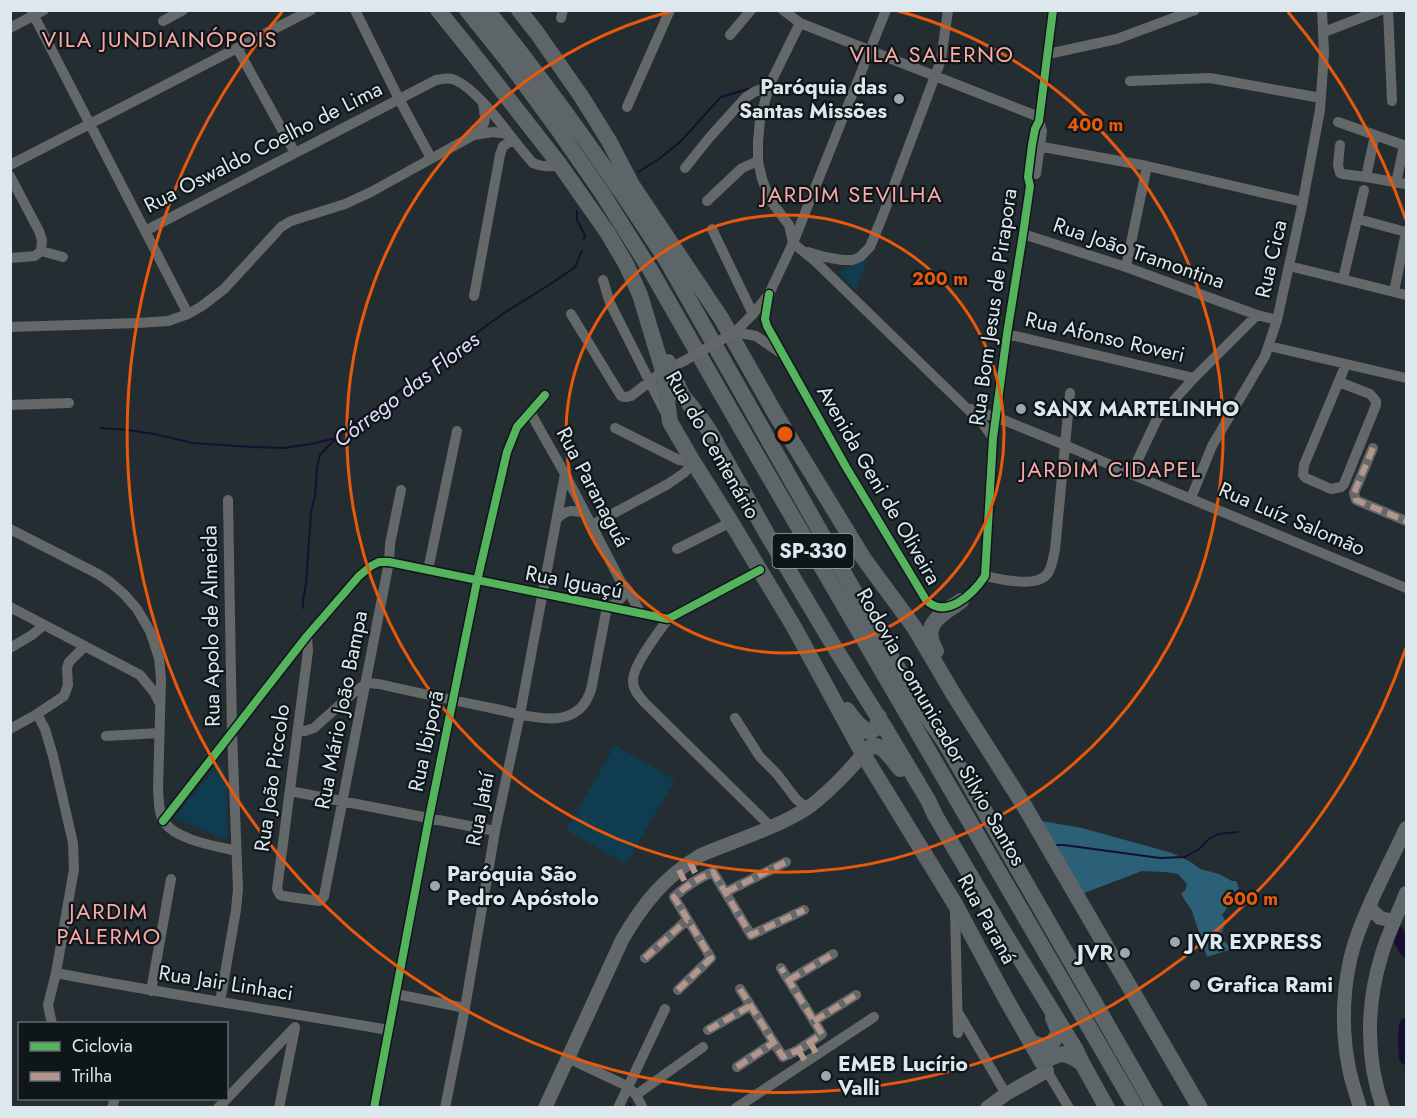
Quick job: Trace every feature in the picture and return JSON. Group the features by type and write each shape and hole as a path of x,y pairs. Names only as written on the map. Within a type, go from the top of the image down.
{"highway":[{"path":"438,10 560,165 607,232 626,264 682,395 702,420 835,648 928,800 1003,931 1076,1050 1107,1107"},
{"name":"Rodovia Comunicador Silvio Santos","path":"467,10 557,128 602,193 651,271 1136,1107"},
{"name":"Rodovia Comunicador Silvio Santos","path":"487,10 520,51 627,199 683,289 917,702 951,753 1155,1107"},
{"path":"513,10 559,79 627,199"},
{"path":"519,10 581,96 632,184 721,318 776,415 864,559 914,627 1041,833 1200,1107"},
{"path":"670,422 673,370"},
{"name":"Rua do Centenário","path":"670,422 760,570 863,754"},
{"path":"694,462 695,441 704,439 718,448"},
{"path":"954,695 953,680 931,643 929,634 939,615 961,601"},
{"path":"815,665 866,731 870,732 876,728 879,717"},
{"path":"863,754 870,747 879,747 908,778 935,815"},
{"name":"Rua Paraná","path":"863,754 955,904 1044,1067"},
{"path":"1044,1067 1058,1054 1063,1044 1047,1002"},
{"path":"1030,1042 1048,1047 1059,1032"},
{"path":"1058,1054 1067,1054 1082,1063"}],"main road":[{"path":"545,1107 622,940 646,902 685,866 708,852 790,818 807,808 863,754"},
{"path":"1360,1107 1348,1064 1344,1021 1353,948 1369,907 1407,828"},
{"path":"1392,860 1402,858 1407,860"},
{"path":"1383,1107 1372,1060 1370,1021 1375,977 1381,954 1407,893"},
{"path":"1369,907 1380,918 1394,921"},
{"path":"987,1107 1044,1067"}],"street":[{"path":"163,21 183,10"},
{"path":"10,165 311,10"},
{"path":"355,10 431,158"},
{"path":"627,107 670,10"},
{"path":"730,35 751,10"},
{"path":"783,10 800,23 1039,119"},
{"path":"571,314 621,396 626,397 735,332 769,294 793,243 886,10"},
{"path":"804,250 825,257 853,260 870,248 935,76 944,46 948,10"},
{"name":"Rua Bom Jesus de Pirapora","path":"985,576 993,438 1006,334 1030,186 1035,178 1036,146 1042,131 1039,119 1053,10"},
{"path":"1048,54 1117,39 1195,10"},
{"name":"Rua Cica","path":"1191,498 1212,446 1269,346 1277,320 1303,202 1321,98 1324,53 1322,10"},
{"path":"1324,33 1381,10"},
{"path":"1388,10 1392,100"},
{"path":"10,28 36,12 188,314"},
{"path":"800,23 769,86 760,120 758,161 770,200 789,225 793,243 804,250 983,424 993,438"},
{"path":"237,48 295,153"},
{"path":"1130,81 1210,78 1321,98"},
{"path":"399,99 436,80 454,79 482,102 533,163 547,167 560,165"},
{"path":"685,168 745,98 769,86"},
{"name":"Rua Oswaldo Coelho de Lima","path":"145,231 399,99"},
{"path":"10,327 138,324 168,321 188,314 224,289 270,238 291,221 345,204 474,135 484,123 485,114 482,102"},
{"path":"1338,122 1405,145 1401,183 1343,174 1338,165 1340,145"},
{"path":"474,135 492,132 511,137"},
{"path":"1366,177 1375,135"},
{"path":"474,296 500,155 503,146 511,137"},
{"path":"1036,146 1147,166 1303,202"},
{"path":"707,201 742,168 758,161"},
{"path":"1126,267 1147,166"},
{"path":"10,176 42,240 41,251 34,256 10,258"},
{"path":"1344,279 1364,190"},
{"path":"1358,219 1406,232 1394,292"},
{"path":"712,229 753,314"},
{"name":"Rua João Tramontina","path":"1023,234 1277,320"},
{"path":"41,251 63,257"},
{"path":"1289,266 1407,295"},
{"name":"Rua do Centenário","path":"603,280 610,303 670,422"},
{"name":"Avenida Geni de Oliveira","path":"769,294 765,319 767,326 846,467 926,600 932,606 940,608 961,601"},
{"path":"1131,474 1157,419 1257,315"},
{"path":"735,332 756,336 782,354"},
{"name":"Rua Afonso Roveri","path":"1006,334 1194,378"},
{"path":"1269,346 1407,378"},
{"path":"1339,382 1370,394 1376,401 1376,405 1344,484 1331,489 1306,478 1303,469 1346,364"},
{"path":"961,601 972,593 985,576 1029,582 1043,579 1048,573 1055,550 1070,393"},
{"name":"Rua Ibiporã","path":"374,1107 477,581 507,452 516,427 545,395"},
{"path":"10,405 69,403"},
{"name":"Rua Luíz Salomão","path":"963,405 1065,444 1131,474 1407,588"},
{"name":"Rua Paranaguá","path":"530,411 621,582 641,614"},
{"path":"615,428 679,460 694,462"},
{"path":"428,570 457,431"},
{"path":"1373,448 1354,493 1356,501 1407,521"},
{"path":"592,525 668,484 684,473 694,462"},
{"name":"Rua Jataí","path":"445,1107 465,1008 495,831 520,714 565,474"},
{"name":"Rua Mário João Bampa","path":"319,901 324,896 367,684 401,490"},
{"name":"Rua Apolo de Almeida","path":"220,1002 238,889 232,733 228,500"},
{"path":"557,519 567,511 585,513"},
{"path":"677,549 731,522"},
{"path":"10,529 98,574 124,594 137,609 150,632 159,658 161,679 158,790 163,821 178,834 236,851"},
{"name":"Rua Iguaçú","path":"307,636 359,576 379,562 389,562 668,619"},
{"path":"760,570 668,619 636,668 633,681 635,691 644,702 770,826"},
{"path":"298,731 314,728 352,694 367,684 379,684 520,714 557,719 566,717 580,710 587,702 607,607 622,597 621,582"},
{"path":"10,607 140,675 160,702"},
{"path":"10,648 44,625"},
{"path":"163,821 307,636"},
{"name":"Rua João Piccolo","path":"307,636 308,651 277,889 283,896 319,901"},
{"path":"10,729 64,696 68,685 69,662 85,646"},
{"path":"140,675 152,674 159,658"},
{"path":"37,714 45,729 53,756 74,855 74,868 56,973 48,1005 52,1022"},
{"path":"735,718 760,757 777,774 796,799 807,808"},
{"path":"106,736 159,734"},
{"path":"290,791 495,831"},
{"path":"726,892 786,862"},
{"path":"685,866 698,879"},
{"path":"685,866 687,886"},
{"path":"678,990 711,958 674,897 698,879 713,872 751,935 804,910"},
{"path":"151,991 171,879"},
{"path":"955,904 958,1033"},
{"path":"645,958 687,920"},
{"path":"789,980 833,954"},
{"path":"740,989 783,1057 798,1050 822,1034 781,968"},
{"name":"Rua Jair Linhaci","path":"56,973 389,1030"},
{"path":"396,994 465,1008"},
{"path":"814,1021 855,994"},
{"path":"708,1030 750,1006"},
{"path":"618,1107 665,1009"},
{"path":"957,1012 1006,1094"},
{"path":"279,1107 295,1027 301,1015"},
{"path":"736,1107 874,1017"},
{"path":"228,1097 295,1027"},
{"path":"810,1042 817,1055"},
{"path":"736,1067 773,1043"},
{"path":"636,1095 703,1047"},
{"path":"798,1050 806,1062"},
{"path":"568,1058 627,1086 643,1107"},
{"name":"Rua Paraná","path":"1044,1067 1069,1107"}],"shaded area":[{"path":"868,258 856,289 843,278 839,271"},
{"path":"615,745 675,780 626,864 566,830"},
{"path":"223,765 227,788 227,840 174,818 215,768"},
{"path":"1036,820 1082,828 1172,853 1200,869 1236,881 1239,888 1222,915 1226,922 1220,937 1232,949 1207,957 1192,911 1181,894 1187,884 1178,874 1142,871 1084,893"}],"waterway":[{"name":"Córrego das Flores","path":"638,172 680,142 721,97 751,88"},
{"name":"Córrego das Flores","path":"577,211 577,220 585,235 584,239"},
{"name":"Córrego das Flores","path":"303,608 311,512 320,455 337,437 501,315 575,267 582,251"},
{"path":"101,428 154,434 193,443 252,447 284,448 336,438"},
{"path":"1054,845 1160,858 1185,857 1218,834 1238,832"},
{"path":"1397,933 1406,950"},
{"path":"1406,1025 1406,1058"},
{"path":"630,1104 631,1108"}],"marked path":[{"path":"1373,448 1354,493 1356,500 1406,521"},
{"path":"690,862 698,879"},
{"path":"726,892 786,862"},
{"path":"679,870 687,886"},
{"path":"678,990 711,958 674,897 692,883 713,872 751,935 804,910"},
{"path":"645,958 687,920"},
{"path":"789,980 833,954"},
{"path":"740,989 783,1057 798,1050 822,1034 781,968"},
{"path":"814,1021 856,995"},
{"path":"708,1030 750,1006"},
{"path":"810,1042 817,1055"},
{"path":"737,1067 773,1043"},
{"path":"798,1050 806,1062"}],"cycle path":[{"path":"769,294 765,319 767,326 846,467 926,600 942,607 959,602 974,590 985,576 993,438 1030,186 1028,177 1032,145 1039,121 1053,10"},
{"path":"374,1108 477,581 507,452 517,427 545,395"},
{"path":"163,821 307,636 359,576 379,562 389,562 668,619 760,570"}],"place":[{"name":"Paróquia das Santas Missões","path":"899,99"},
{"name":"SANX MARTELINHO","path":"1021,409"},
{"name":"Paróquia São Pedro Apóstolo","path":"435,886"},
{"name":"JVR EXPRESS","path":"1175,942"},
{"name":"JVR","path":"1125,953"},
{"name":"Grafica Rami","path":"1195,985"},
{"name":"EMEB Lucírio Valli","path":"826,1076"}],"district":[{"name":"VILA JUNDIAINÓPOIS","path":"160,39"},
{"name":"VILA SALERNO","path":"932,54"},
{"name":"JARDIM SEVILHA","path":"852,194"},
{"name":"JARDIM CIDAPEL","path":"1111,469"},
{"name":"JARDIM PALERMO","path":"109,924"}]}
